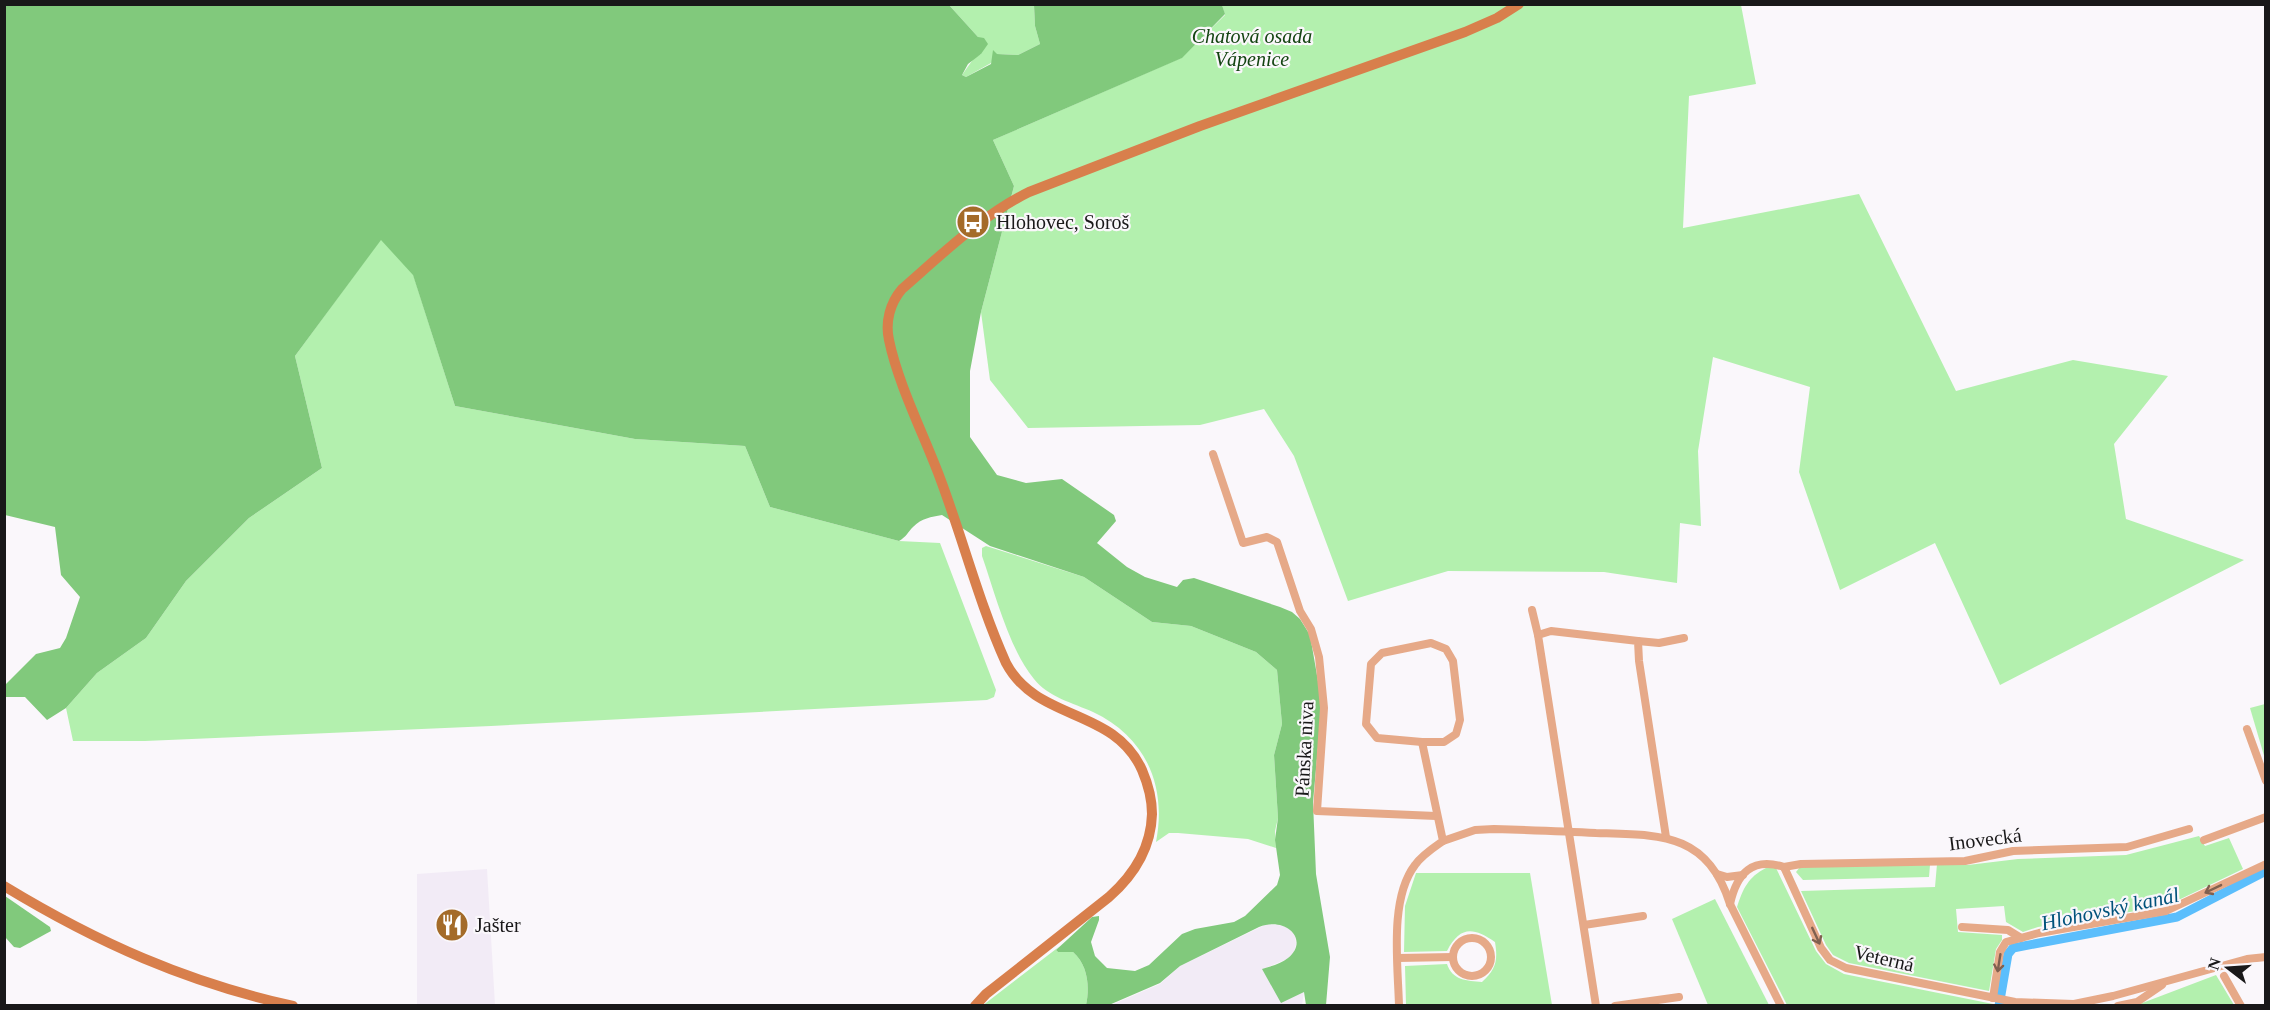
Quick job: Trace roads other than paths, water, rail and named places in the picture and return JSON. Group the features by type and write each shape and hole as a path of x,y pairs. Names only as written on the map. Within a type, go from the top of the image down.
{"main road":[{"path":"975,1005 1110,897 1128,879 1139,863 1149,837 1151,797 1140,765 1131,750 1121,740 1098,724 1051,706 1038,698 1016,680 1006,663 896,364 888,331 893,301 907,284 981,223 1029,192 1200,126 1466,32 1499,17 1519,4"},
{"path":"4,886 71,926 162,968 224,988 293,1005"}],"street":[{"name":"Pánska niva","path":"1213,454 1243,543 1267,537 1277,542 1300,611 1313,636 1319,657 1323,690 1317,810 1436,816"},
{"path":"1532,610 1538,635 1596,1005"},
{"path":"1538,635 1551,631 1659,643 1684,638"},
{"path":"1638,641 1639,661 1666,837"},
{"path":"1431,643 1446,649 1453,662 1460,720 1456,734 1444,742 1422,742 1377,738 1366,724 1371,664 1382,653 1431,643"},
{"path":"2247,729 2265,781"},
{"path":"1422,742 1443,841"},
{"path":"2204,840 2265,817"},
{"name":"Inovecká","path":"1784,867 1801,864 1965,861 2013,851 2127,847 2189,829"},
{"path":"1399,1005 1399,905 1405,883 1414,865 1428,852 1443,841 1476,830 1569,831 1666,837 1695,850 1706,859 1725,888 1781,1005"},
{"path":"1731,904 1734,889 1743,875 1754,865 1769,862 1784,867"},
{"path":"2265,864 2166,911 2039,933 2006,942 2000,951 1993,998 2015,1004 2074,1004 2113,996 2247,959 2265,957"},
{"name":"Veterná","path":"1784,867 1821,948 1830,960 1846,968 1993,998"},
{"path":"1717,874 1727,877 1743,875"},
{"path":"1584,925 1643,916"},
{"path":"1962,927 2008,930 2021,938"},
{"path":"1473,938 1484,942 1491,952 1486,970 1474,976 1462,973 1454,963 1453,957 1454,951 1462,941 1473,938"},
{"path":"1398,958 1453,957"},
{"path":"2224,976 2241,1005"},
{"path":"2118,1005 2137,1002 2168,981"},
{"path":"1615,1005 1679,997"}],"waterway":[{"name":"Hlohovský kanál","path":"1999,1006 2008,954 2013,948 2177,917 2266,871"}],"place":[{"name":"Hlohovec, Soroš","path":"973,222"},
{"name":"Jašter","path":"452,925"}],"park label":[{"name":"Chatová osada Vápenice","path":"1252,48"}]}
